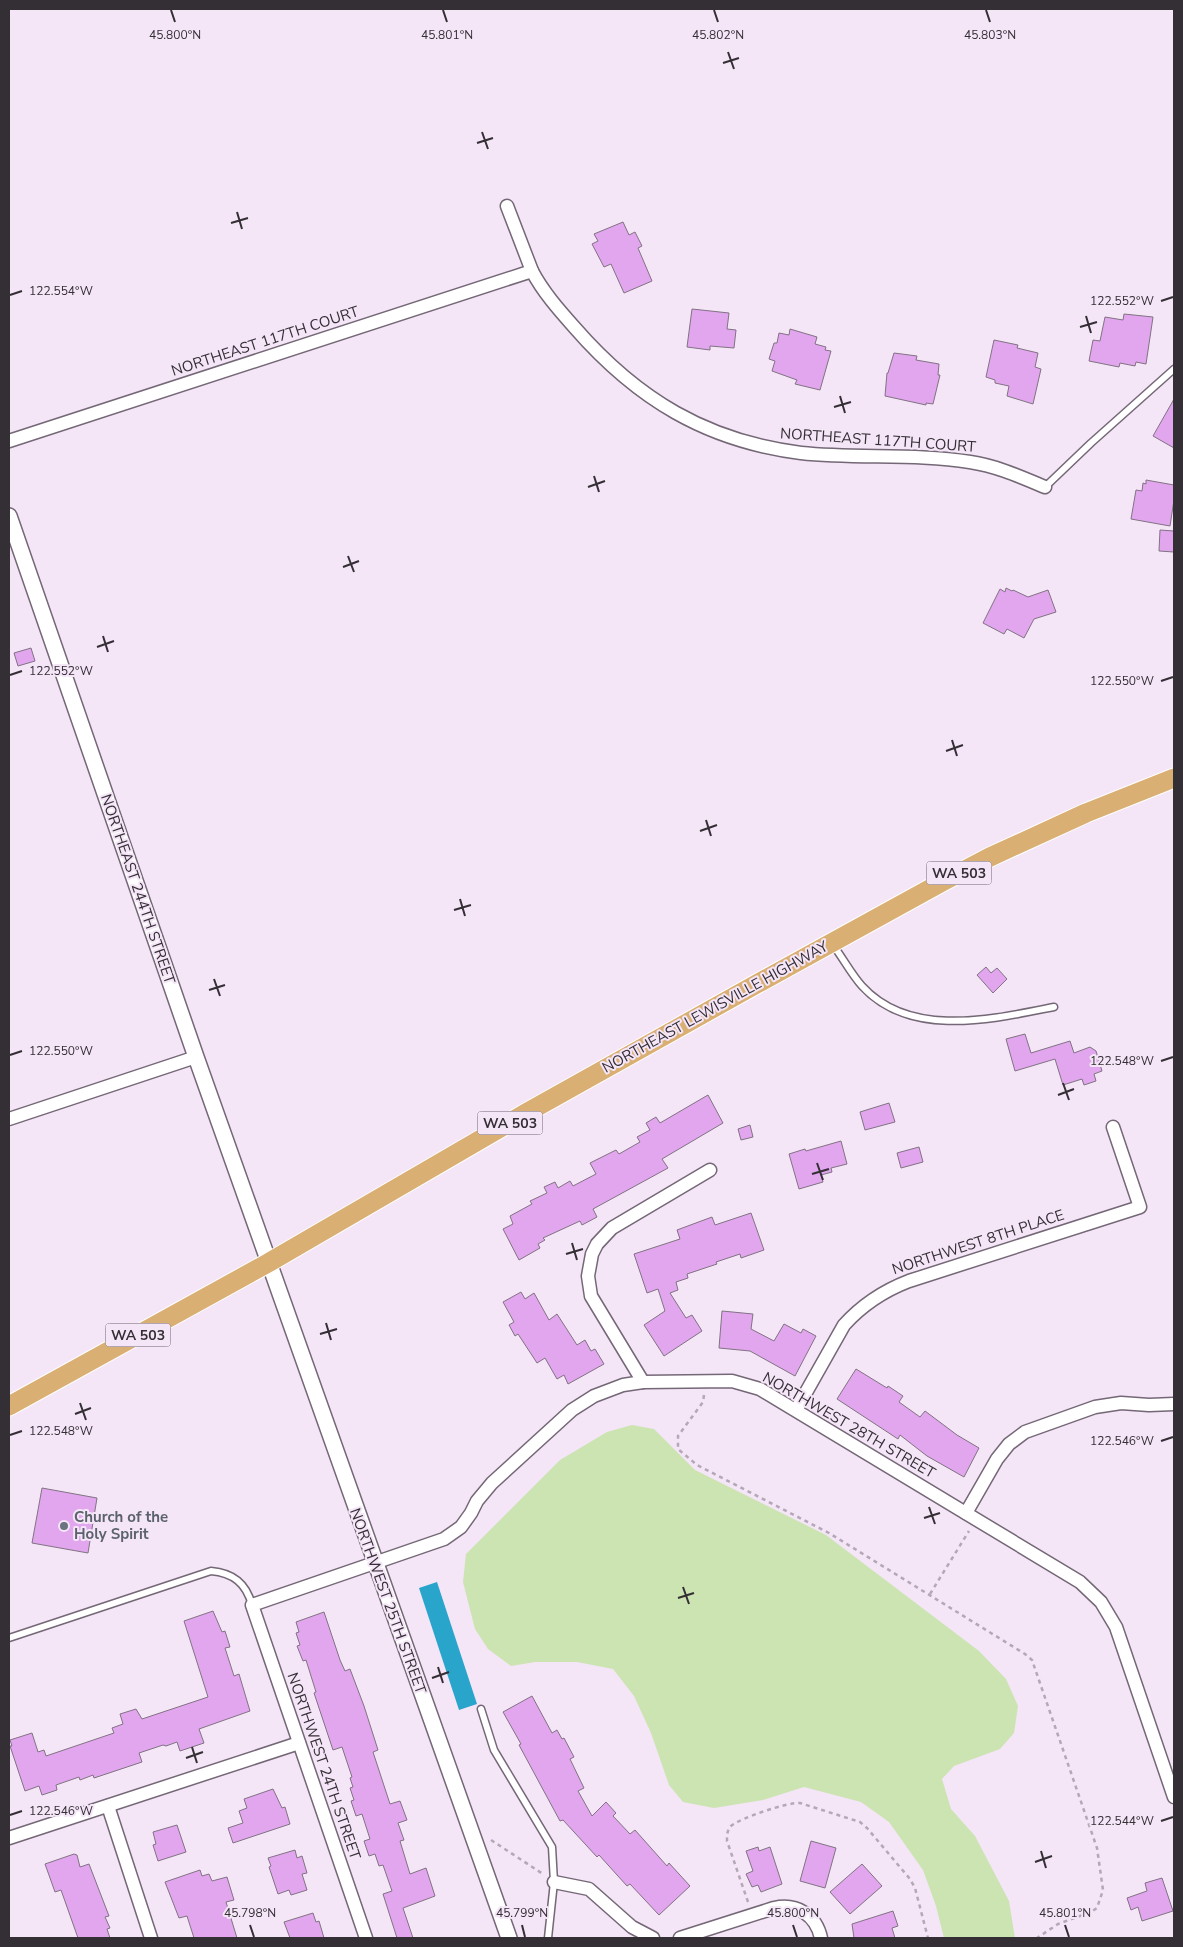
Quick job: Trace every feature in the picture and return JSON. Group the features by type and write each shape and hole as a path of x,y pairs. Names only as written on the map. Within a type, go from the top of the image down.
{"main road":[{"name":"NORTHEAST LEWISVILLE HIGHWAY","path":"268,1263 526,1113 831,942 998,853 1086,813 1174,778"},
{"name":"WA 503","path":"9,1406 268,1263"}],"street":[{"name":"NORTHEAST 117TH COURT","path":"507,206 532,271 546,294 612,367 624,378 665,407 712,431 753,444 800,453 851,457 935,458 971,462 993,466 1045,487"},
{"name":"NORTHEAST 117TH COURT","path":"9,441 532,271"},
{"name":"NORTHEAST 244TH STREET","path":"9,516 268,1263"},
{"path":"9,1119 196,1057"},
{"name":"NORTHWEST 8TH PLACE","path":"796,1410 844,1325 861,1308 880,1294 909,1281 1140,1207 1113,1127"},
{"path":"643,1382 596,1306 589,1286 589,1265 597,1244 612,1228 710,1170"},
{"name":"NORTHWEST 25TH STREET","path":"268,1263 509,1938"},
{"name":"NORTHWEST 28TH STREET","path":"252,1605 433,1543 454,1532 466,1520 476,1501 492,1483 572,1410 606,1390 643,1382 732,1381 747,1384 760,1389 796,1410 1080,1582 1101,1602 1116,1627 1174,1797"},
{"path":"971,1516 997,1459 1009,1444 1025,1432 1095,1408 1120,1403 1174,1404"},
{"name":"NORTHWEST 24TH STREET","path":"252,1605 298,1744 366,1938"},
{"path":"9,1838 298,1744"},
{"path":"1162,1760 1174,1756"},
{"path":"108,1806 151,1938"},
{"path":"554,1882 589,1889 632,1927 653,1938"},
{"path":"680,1938 753,1915 789,1906 803,1911 815,1922 821,1938"}],"lane":[{"path":"1045,487 1174,369"},
{"path":"831,942 862,986 881,1002 912,1017 950,1021 993,1019 1054,1007"},
{"path":"9,1638 211,1571 233,1576 246,1588 252,1605"},
{"path":"481,1710 494,1750 552,1847 554,1882 548,1938"}],"path":[{"path":"705,1381 703,1402 678,1436 678,1448 698,1465 829,1533 1032,1660 1097,1848 1103,1890 1097,1908 1058,1924 1037,1938"},
{"path":"930,1595 971,1516"},
{"path":"753,1915 727,1841 727,1834 731,1826 741,1821 790,1802 800,1803 860,1822 867,1828 910,1879 915,1888 928,1938"},
{"path":"468,1824 554,1882"}],"green space":[{"path":"632,1425 654,1429 695,1470 826,1535 979,1651 1006,1679 1018,1706 1014,1733 1000,1749 954,1766 942,1779 951,1809 975,1836 1009,1901 1015,1938 944,1938 936,1906 923,1870 889,1822 861,1802 804,1787 763,1800 714,1808 683,1802 669,1785 651,1733 634,1696 613,1669 577,1662 535,1662 511,1666 488,1649 475,1629 463,1582 466,1554 560,1460 607,1432"}],"water":[{"path":"437,1582 477,1704 459,1710 419,1588"}],"building":[{"path":"623,222 629,235 635,232 642,246 638,248 652,281 624,293 611,264 604,267 592,244 598,241 594,234"},
{"path":"692,309 729,313 727,329 736,330 734,348 710,346 710,350 687,347"},
{"path":"1124,314 1153,317 1146,364 1136,362 1135,366 1120,363 1119,367 1089,361 1093,340 1100,341 1105,317 1123,320"},
{"path":"790,329 817,337 815,344 826,347 825,350 831,351 820,390 795,384 797,380 772,371 775,361 769,359 774,343 777,343 779,333 789,335"},
{"path":"994,340 1018,345 1017,348 1038,353 1035,367 1041,369 1033,404 1007,396 1009,386 995,383 995,380 986,377"},
{"path":"894,353 917,356 916,360 939,364 938,375 940,375 933,404 926,403 926,405 885,396 887,373"},
{"path":"1174,399 1174,448 1153,436"},
{"path":"1146,480 1174,485 1170,526 1131,519 1136,490 1142,491 1143,483 1146,484"},
{"path":"1160,530 1174,531 1174,552 1159,551"},
{"path":"1006,588 1028,597 1048,590 1056,612 1034,619 1024,638 1007,629 1004,634 983,623 1000,589 1005,592"},
{"path":"31,648 35,661 18,666 14,653"},
{"path":"986,967 991,973 997,968 1007,979 993,993 977,975"},
{"path":"1025,1034 1031,1053 1070,1041 1074,1053 1090,1047 1096,1051 1102,1071 1094,1074 1096,1081 1084,1085 1082,1079 1063,1085 1055,1059 1015,1071 1006,1039"},
{"path":"708,1095 723,1123 662,1159 668,1168 593,1209 597,1217 582,1225 580,1221 543,1238 545,1240 538,1244 540,1248 519,1260 503,1229 513,1224 510,1216 532,1204 530,1201 547,1193 544,1187 555,1182 558,1188 570,1181 573,1186 596,1174 590,1163 616,1150 619,1154 640,1142 637,1137 650,1130 646,1123 656,1117 660,1123"},
{"path":"889,1103 895,1122 865,1130 860,1112"},
{"path":"750,1125 753,1137 741,1140 738,1129"},
{"path":"841,1141 847,1164 831,1168 832,1172 821,1175 823,1182 799,1189 789,1154"},
{"path":"919,1147 923,1162 901,1168 897,1153"},
{"path":"751,1213 764,1250 741,1258 740,1254 716,1262 717,1264 687,1274 688,1278 676,1282 678,1290 670,1293 686,1318 692,1315 702,1331 664,1356 644,1325 665,1311 658,1289 647,1293 634,1254 680,1239 677,1230 712,1217 715,1225"},
{"path":"521,1292 525,1299 534,1293 549,1320 557,1314 577,1345 585,1340 591,1351 595,1349 604,1364 568,1384 564,1375 557,1379 545,1358 537,1363 518,1334 515,1336 509,1325 514,1322 503,1302"},
{"path":"722,1311 753,1314 751,1329 774,1341 784,1324 801,1333 803,1329 816,1336 795,1376 750,1351 719,1348"},
{"path":"856,1369 903,1396 899,1402 920,1417 925,1411 957,1435 979,1448 964,1477 927,1456 900,1435 898,1439 837,1399"},
{"name":"Church of the Holy Spirit","path":"42,1488 97,1498 88,1553 32,1543"},
{"path":"213,1611 222,1632 225,1631 230,1647 225,1648 234,1676 239,1674 250,1711 199,1729 204,1743 180,1751 177,1742 166,1746 163,1745 139,1753 142,1762 94,1778 93,1775 80,1780 79,1777 56,1785 57,1790 42,1795 39,1786 25,1791 10,1746 12,1746 10,1740 32,1733 38,1752 44,1750 46,1756 114,1733 112,1728 123,1724 120,1714 136,1709 142,1719 208,1697 184,1621"},
{"path":"324,1612 340,1660 345,1671 350,1669 364,1706 378,1750 373,1752 390,1804 400,1801 407,1820 398,1823 404,1840 400,1841 410,1874 426,1868 435,1896 403,1908 413,1938 397,1938 383,1894 392,1891 383,1865 379,1866 375,1854 369,1856 364,1841 370,1839 362,1814 356,1816 351,1801 354,1800 350,1788 353,1787 350,1778 352,1777 342,1747 333,1750 314,1693 316,1692 306,1660 303,1661 297,1646 300,1645 296,1633 299,1632 296,1622"},
{"path":"532,1696 552,1733 557,1730 562,1739 564,1738 574,1757 570,1759 584,1788 578,1791 592,1816 606,1802 616,1813 613,1816 630,1834 635,1830 667,1866 669,1863 690,1886 659,1915 630,1884 627,1886 599,1855 597,1857 563,1820 560,1821 503,1712"},
{"path":"273,1789 282,1808 285,1807 290,1824 233,1843 228,1828 243,1823 239,1811 247,1808 244,1799"},
{"path":"177,1825 186,1852 158,1861 153,1845 156,1844 153,1832"},
{"path":"811,1841 836,1848 825,1888 800,1881"},
{"path":"758,1847 759,1851 770,1847 782,1884 761,1892 758,1885 752,1887 746,1874 753,1871 746,1851"},
{"path":"295,1850 297,1858 302,1856 307,1873 302,1874 307,1890 291,1895 289,1890 278,1894 268,1858"},
{"path":"74,1854 77,1855 80,1867 89,1864 109,1916 105,1917 110,1928 107,1929 110,1938 78,1938 61,1890 55,1892 45,1864"},
{"path":"862,1864 882,1886 850,1914 830,1892"},
{"path":"200,1870 202,1876 209,1874 212,1881 227,1877 234,1900 226,1902 237,1938 194,1938 187,1916 179,1918 165,1882"},
{"path":"1162,1878 1173,1911 1142,1921 1138,1907 1131,1910 1127,1898 1147,1891 1145,1883"},
{"path":"893,1911 898,1926 892,1928 895,1938 854,1938 852,1924"},
{"path":"313,1913 316,1922 319,1921 324,1938 290,1938 284,1922"}],"place":[{"name":"Church of the Holy Spirit","path":"64,1526"}]}
